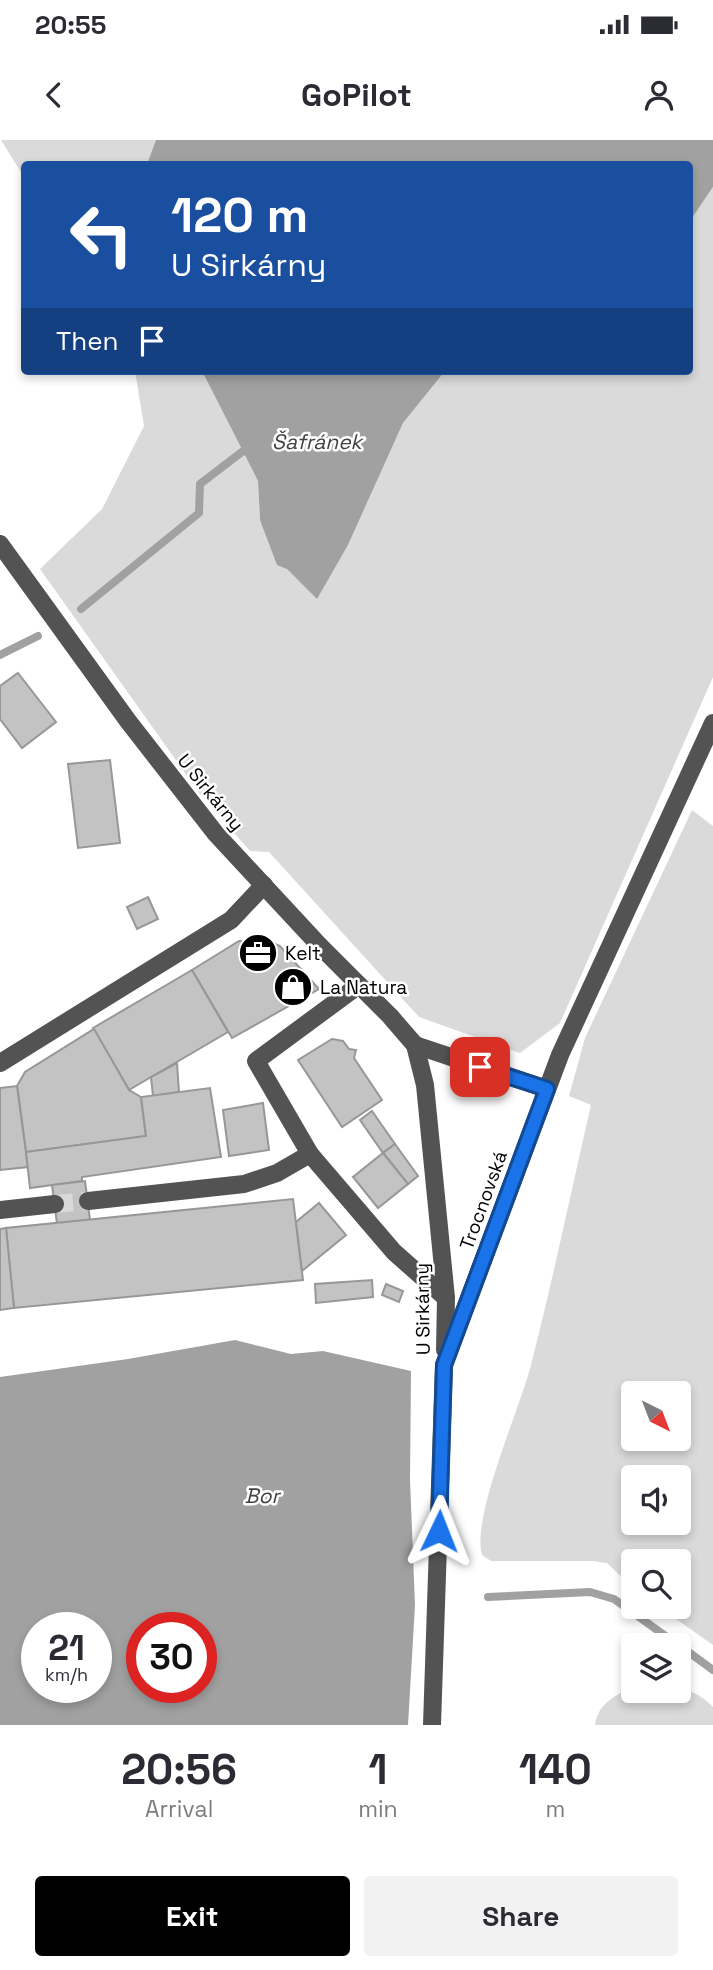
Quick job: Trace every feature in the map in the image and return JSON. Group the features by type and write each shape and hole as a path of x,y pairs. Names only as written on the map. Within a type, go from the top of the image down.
{"street":[{"name":"U Sirkárny","path":"0,544 128,721 216,834 415,1045 547,1089"},
{"name":"Trocnovská","path":"432,1725 444,1365 547,1089 713,723"},
{"path":"0,1063 231,920 264,885"},
{"path":"359,985 256,1061 310,1154 394,1252 446,1298"},
{"name":"U Sirkárny","path":"415,1045 425,1086 446,1298 444,1365"},
{"path":"88,1201 216,1188 255,1180 277,1172 310,1154"},
{"path":"0,1210 55,1204"}],"shaded area":[{"path":"1,140 156,140 148,161 21,161 21,172"},
{"path":"713,187 713,677 560,1023 520,1053 419,1017 269,852 250,851 200,794 40,569 102,509 144,426 136,375 204,375 258,481 260,520 287,569 317,598 348,545 403,423 442,375 693,375 693,217"},
{"path":"692,810 713,826 713,1645 676,1619 691,1619 691,1549 621,1549 621,1576 607,1563 491,1561 482,1555 480,1538 483,1515 531,1365 591,1105 569,1096 585,1038"},
{"path":"691,1691 713,1707 713,1725 595,1725 600,1711 621,1693 621,1703 691,1703"}],"water":[{"path":"156,140 713,140 713,187 693,217 693,161 148,161"},
{"name":"Šafránek","path":"204,375 442,375 403,423 348,545 317,599 287,569 277,565 260,520 258,481"},
{"name":"Bor","path":"235,1340 291,1354 323,1351 411,1371 410,1480 415,1605 408,1725 0,1725 0,1377 128,1359"}],"building":[{"path":"18,673 56,722 22,748 0,719 0,686"},
{"path":"110,760 120,843 78,848 68,764"},
{"path":"148,897 158,919 137,929 127,907"},
{"path":"239,941 254,945 273,943 280,946 319,989 232,1038 192,970"},
{"path":"192,970 228,1032 129,1090 93,1028"},
{"path":"94,1029 129,1090 141,1097 146,1136 26,1152 17,1086 25,1072"},
{"path":"332,1039 343,1041 349,1049 356,1050 354,1058 382,1100 342,1127 298,1060"},
{"path":"177,1063 179,1092 153,1096 151,1077"},
{"path":"17,1086 28,1167 0,1170 0,1088"},
{"path":"210,1088 221,1157 82,1177 82,1181 30,1188 26,1152 146,1136 141,1097"},
{"path":"263,1103 269,1150 229,1156 223,1110"},
{"path":"372,1111 395,1144 383,1153 360,1120"},
{"path":"395,1144 418,1176 408,1184 383,1153"},
{"path":"383,1153 408,1184 378,1208 353,1177"},
{"path":"85,1181 90,1220 57,1224 52,1185"},
{"path":"293,1199 303,1280 14,1308 6,1228"},
{"path":"319,1203 346,1235 302,1271 296,1222"},
{"path":"6,1228 14,1308 0,1310 0,1229"},
{"path":"372,1280 373,1297 316,1303 315,1284"},
{"path":"386,1284 403,1291 399,1302 382,1295"}],"waterway":[{"path":"81,609 199,513 200,484 251,445"},
{"path":"0,655 38,636"},
{"path":"488,1597 590,1592 614,1599 661,1633"},
{"path":"691,1654 713,1670"}],"tunnel":[{"path":"55,1204 88,1201"}],"place":[{"name":"Kelt","path":"258,953"},
{"name":"La Natura","path":"293,987"}],"route":[{"path":"439,1531 444,1365 547,1089 480,1067"}]}
